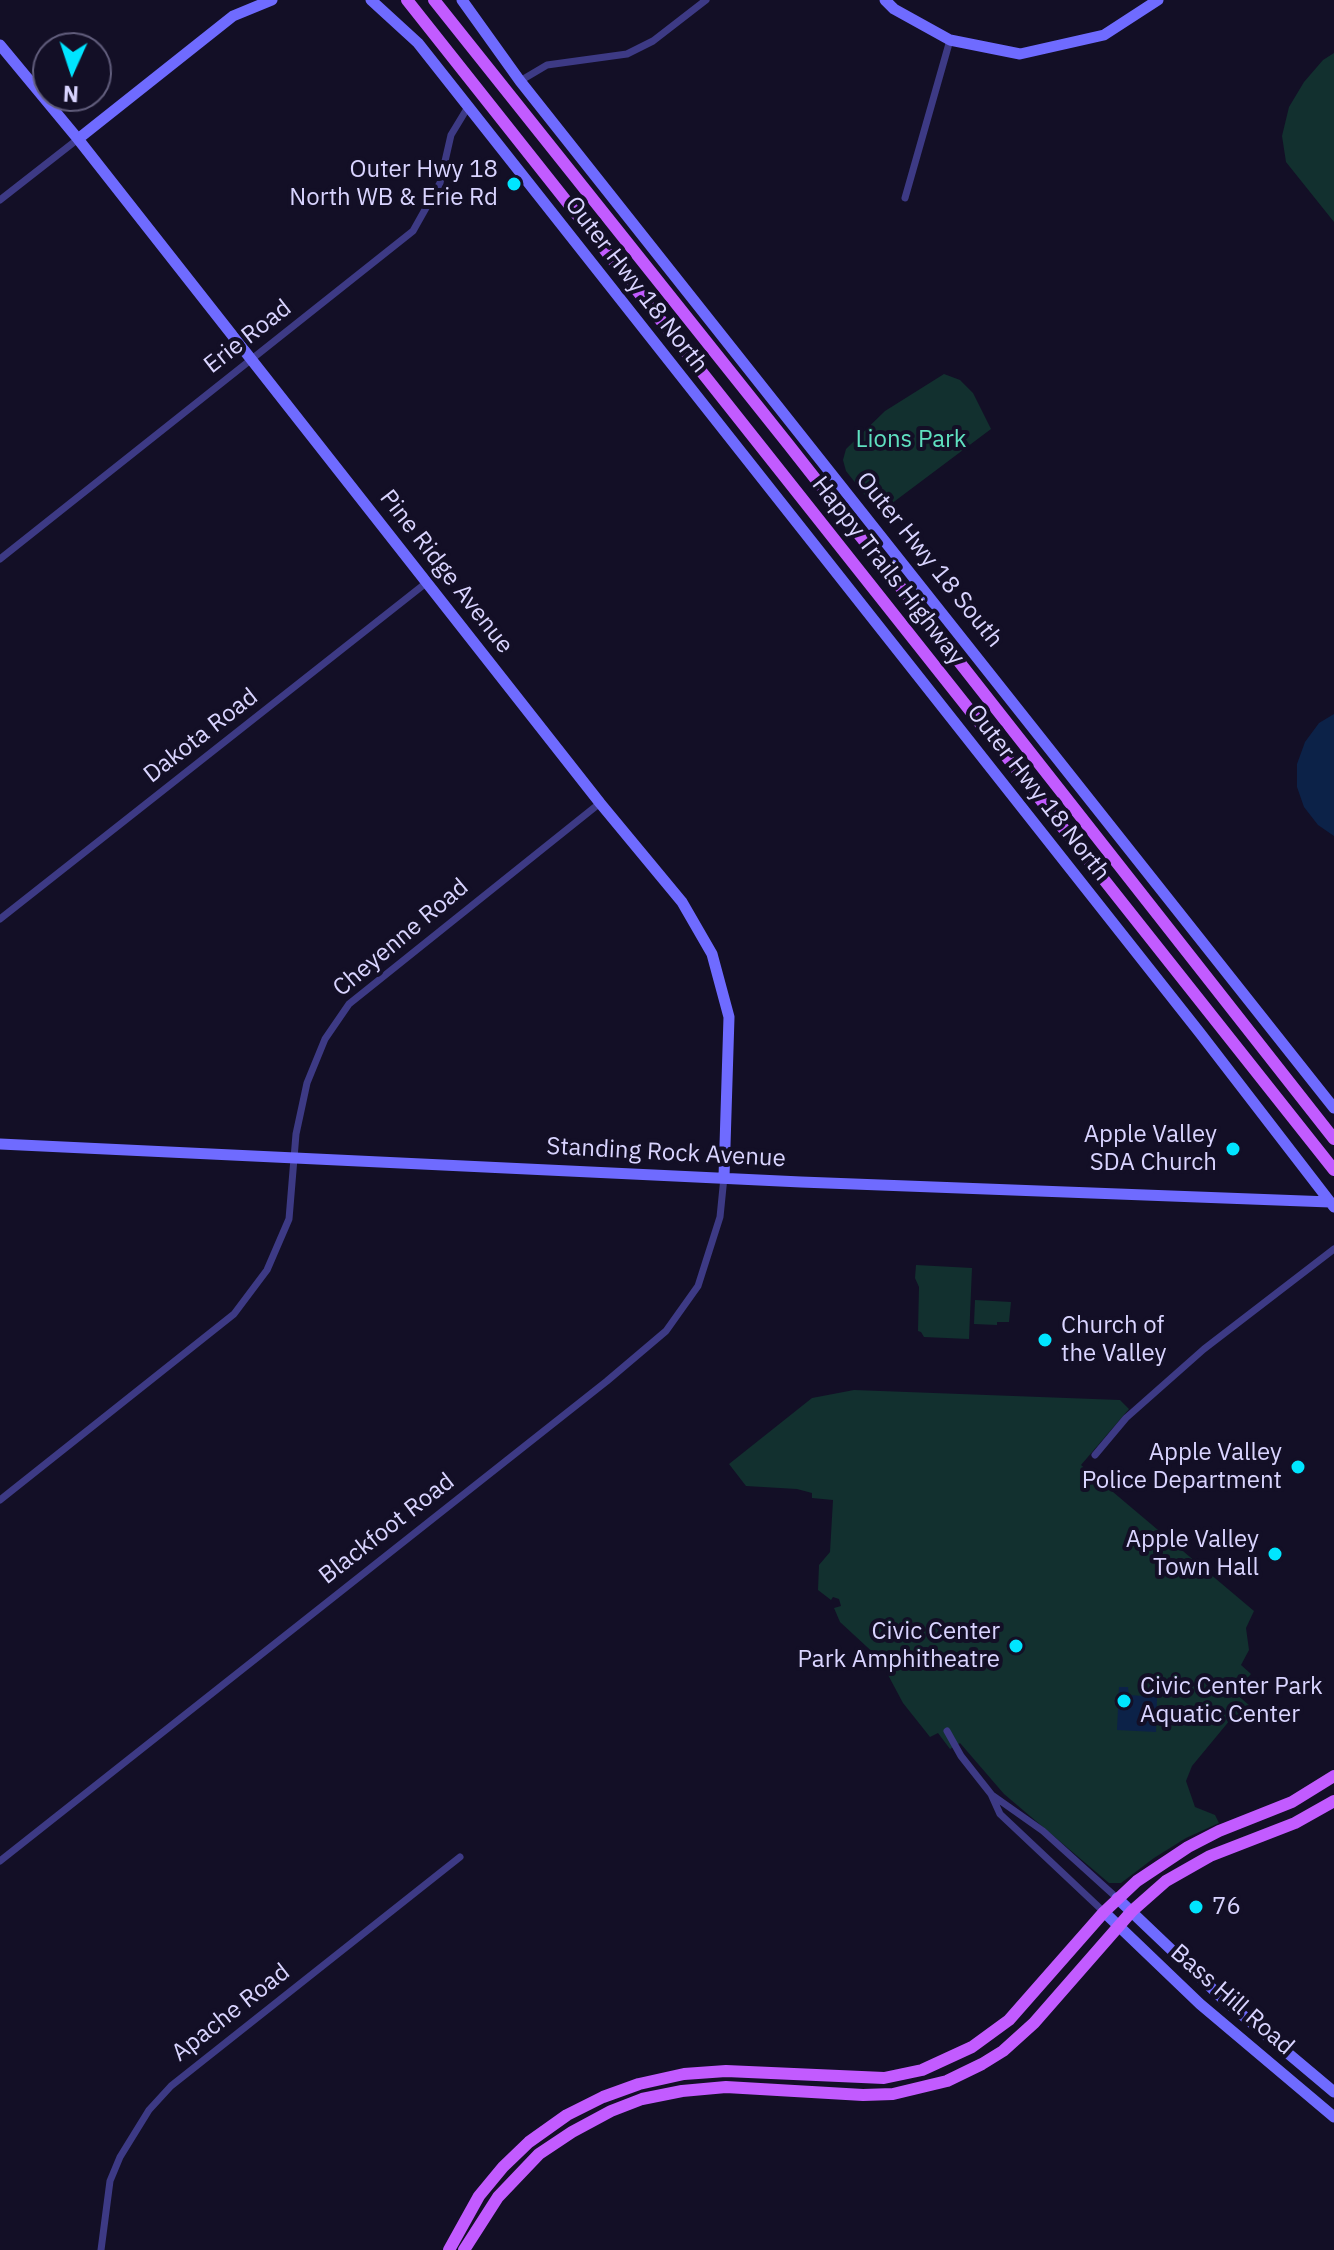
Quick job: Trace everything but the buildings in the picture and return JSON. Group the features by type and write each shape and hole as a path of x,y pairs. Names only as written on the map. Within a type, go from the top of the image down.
{"main road":[{"name":"Happy Trails Highway","path":"407,0 1334,1170"},
{"name":"Happy Trails Highway","path":"434,0 798,456 1334,1139"},
{"path":"449,2250 479,2196 503,2167 529,2142 567,2115 603,2097 639,2084 684,2074 726,2071 884,2078 922,2070 972,2047 1009,2020 1104,1912 1137,1881 1188,1847 1292,1802 1334,1776"},
{"path":"464,2250 498,2197 539,2154 611,2111 642,2099 726,2087 893,2094 947,2081 982,2064 1003,2051 1034,2023 1118,1925 1166,1881 1210,1856 1295,1823 1334,1801"}],"street":[{"path":"0,200 233,16 272,0"},
{"name":"Outer Hwy 18 North","path":"371,0 418,43 1210,1045 1332,1204"},
{"name":"Outer Hwy 18 South","path":"462,0 520,81 1334,1108"},
{"path":"520,81 547,65 627,54 653,41 706,0"},
{"path":"885,0 894,9 950,40 1020,54 1104,35 1158,0"},
{"path":"905,198 950,40"},
{"name":"Pine Ridge Avenue","path":"0,45 78,139 600,803 682,902 712,954 729,1017 724,1177"},
{"name":"Erie Road","path":"0,559 413,231 440,183 451,135 468,107"},
{"name":"Dakota Road","path":"0,919 426,583"},
{"name":"Cheyenne Road","path":"0,1500 234,1314 267,1270 289,1219 300,1110 307,1083 325,1039 349,1004 600,803"},
{"name":"Standing Rock Avenue","path":"0,1144 1332,1204"},
{"name":"Blackfoot Road","path":"0,1861 666,1331 698,1286 720,1217 724,1177"},
{"path":"1095,1455 1126,1418 1204,1349 1334,1249"},
{"path":"947,1731 961,1756 991,1794 1000,1814 1104,1912"},
{"path":"991,1794 1043,1831 1117,1898"},
{"name":"Apache Road","path":"101,2250 110,2181 120,2157 149,2110 171,2086 460,1857"},
{"name":"Bass Hill Road","path":"1117,1898 1221,1997 1334,2092"},
{"name":"Bass Hill Road","path":"1104,1912 1200,2004 1334,2117"}],"green space":[{"path":"1334,53 1334,222 1286,162 1282,136 1289,107 1304,82 1323,60"},
{"name":"Lions Park","path":"944,374 960,380 973,393 991,429 879,513 846,471 843,460 846,449 885,411"},
{"path":"916,1265 972,1268 969,1339 924,1337 918,1331"},
{"path":"975,1300 1011,1302 1009,1322 974,1324"},
{"path":"854,1390 1120,1400 1129,1409 1081,1465 1254,1611 1246,1628 1249,1650 1241,1665 1251,1674 1234,1692 1250,1706 1241,1717 1235,1714 1192,1766 1186,1781 1195,1807 1215,1815 1219,1823 1186,1838 1121,1883 1109,1883 1004,1794 960,1743 950,1749 938,1733 930,1737 903,1703 879,1658 840,1622 834,1608 841,1606 839,1599 833,1597 831,1600 818,1590 819,1565 830,1552 833,1500 812,1498 812,1493 797,1489 746,1486 729,1464 812,1398"}],"water":[{"path":"1334,714 1334,836 1318,825 1304,807 1297,787 1297,764 1305,742 1319,723"},
{"path":"1119,1687 1128,1687 1129,1695 1157,1697 1156,1732 1117,1730"}],"place":[{"name":"Outer Hwy 18 North WB & Erie Rd","path":"514,184"},
{"name":"Apple Valley SDA Church","path":"1233,1149"},
{"name":"Church of the Valley","path":"1045,1340"},
{"name":"Apple Valley Police Department","path":"1298,1467"},
{"name":"Apple Valley Town Hall","path":"1275,1554"},
{"name":"Civic Center Park Amphitheatre","path":"1016,1646"},
{"name":"Civic Center Park Aquatic Center","path":"1124,1701"},
{"name":"76","path":"1196,1907"}]}
